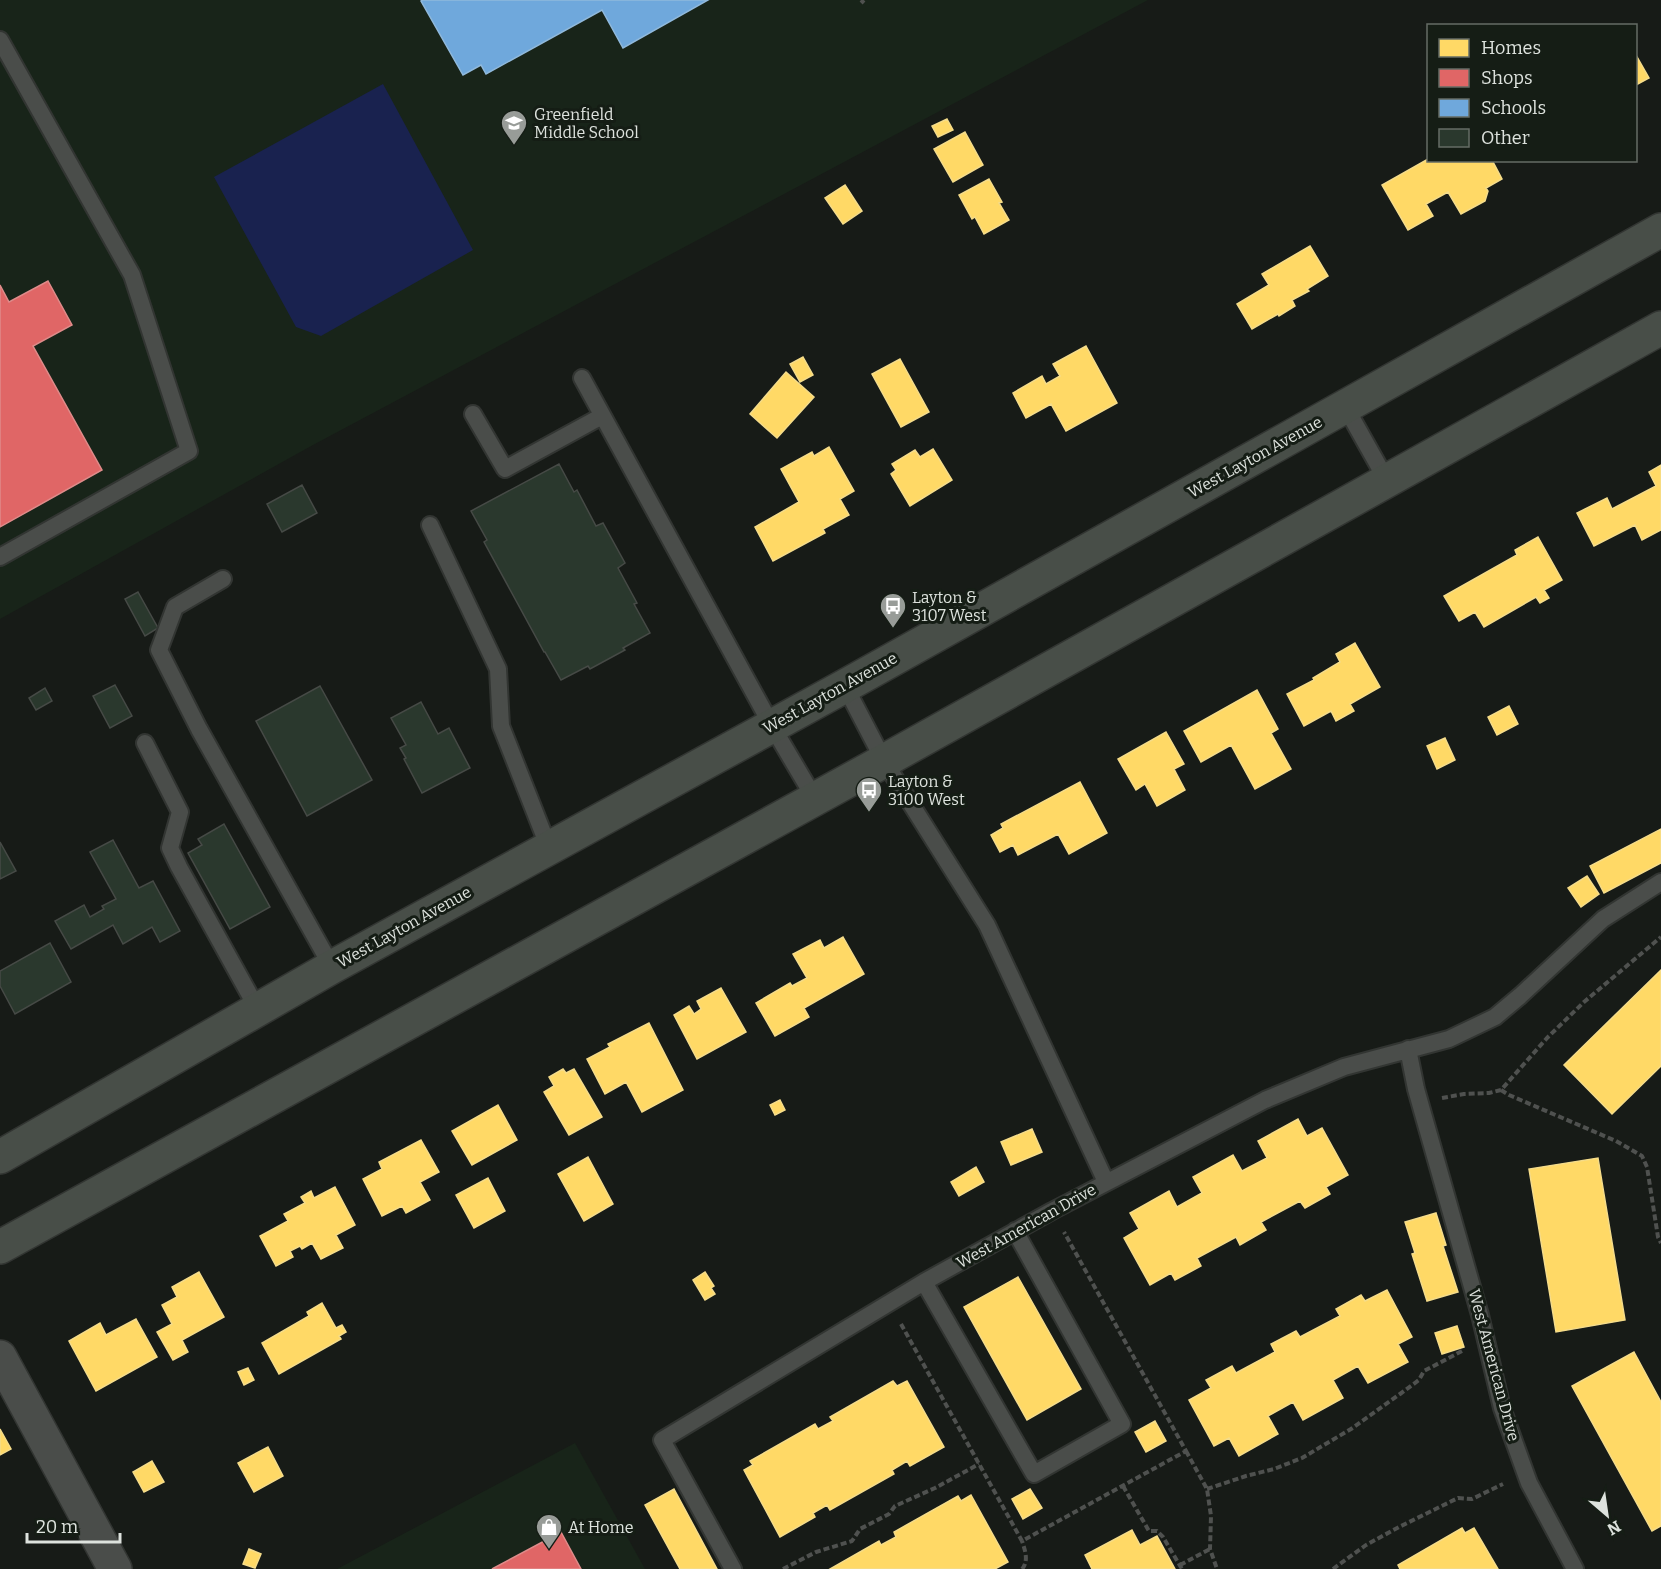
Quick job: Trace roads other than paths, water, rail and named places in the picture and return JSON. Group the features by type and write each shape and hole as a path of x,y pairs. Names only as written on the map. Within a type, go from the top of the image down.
{"main road":[{"name":"West Layton Avenue","path":"0,1157 332,967 845,686 1661,230"},
{"path":"0,1247 884,761 1661,328"}],"street":[{"path":"0,1357 115,1569"}],"lane":[{"path":"0,40 132,275 189,451 0,557"},
{"path":"582,378 772,726 815,799"},
{"path":"1345,406 1387,481"},
{"path":"472,414 505,469 602,416"},
{"path":"430,525 498,669 501,726 549,848"},
{"path":"223,579 175,607 159,650 199,729 332,967"},
{"path":"845,686 884,761 987,925 1106,1182"},
{"path":"145,743 180,812 170,848 174,858 258,1010"},
{"name":"West American Drive","path":"732,1569 662,1440 924,1282 1052,1210 1265,1100 1344,1067 1449,1039 1495,1017 1603,919 1661,882"},
{"name":"West American Drive","path":"1408,1049 1420,1104 1486,1338 1502,1408 1529,1483 1575,1569"},
{"path":"924,1282 1034,1473 1044,1468 1122,1424 1015,1231"}],"place":[{"name":"Greenfield Middle School","path":"514,146"},
{"name":"Layton & 3107 West","path":"893,629"},
{"name":"Layton & 3100 West","path":"869,813"},
{"name":"At Home","path":"549,1550"}]}
